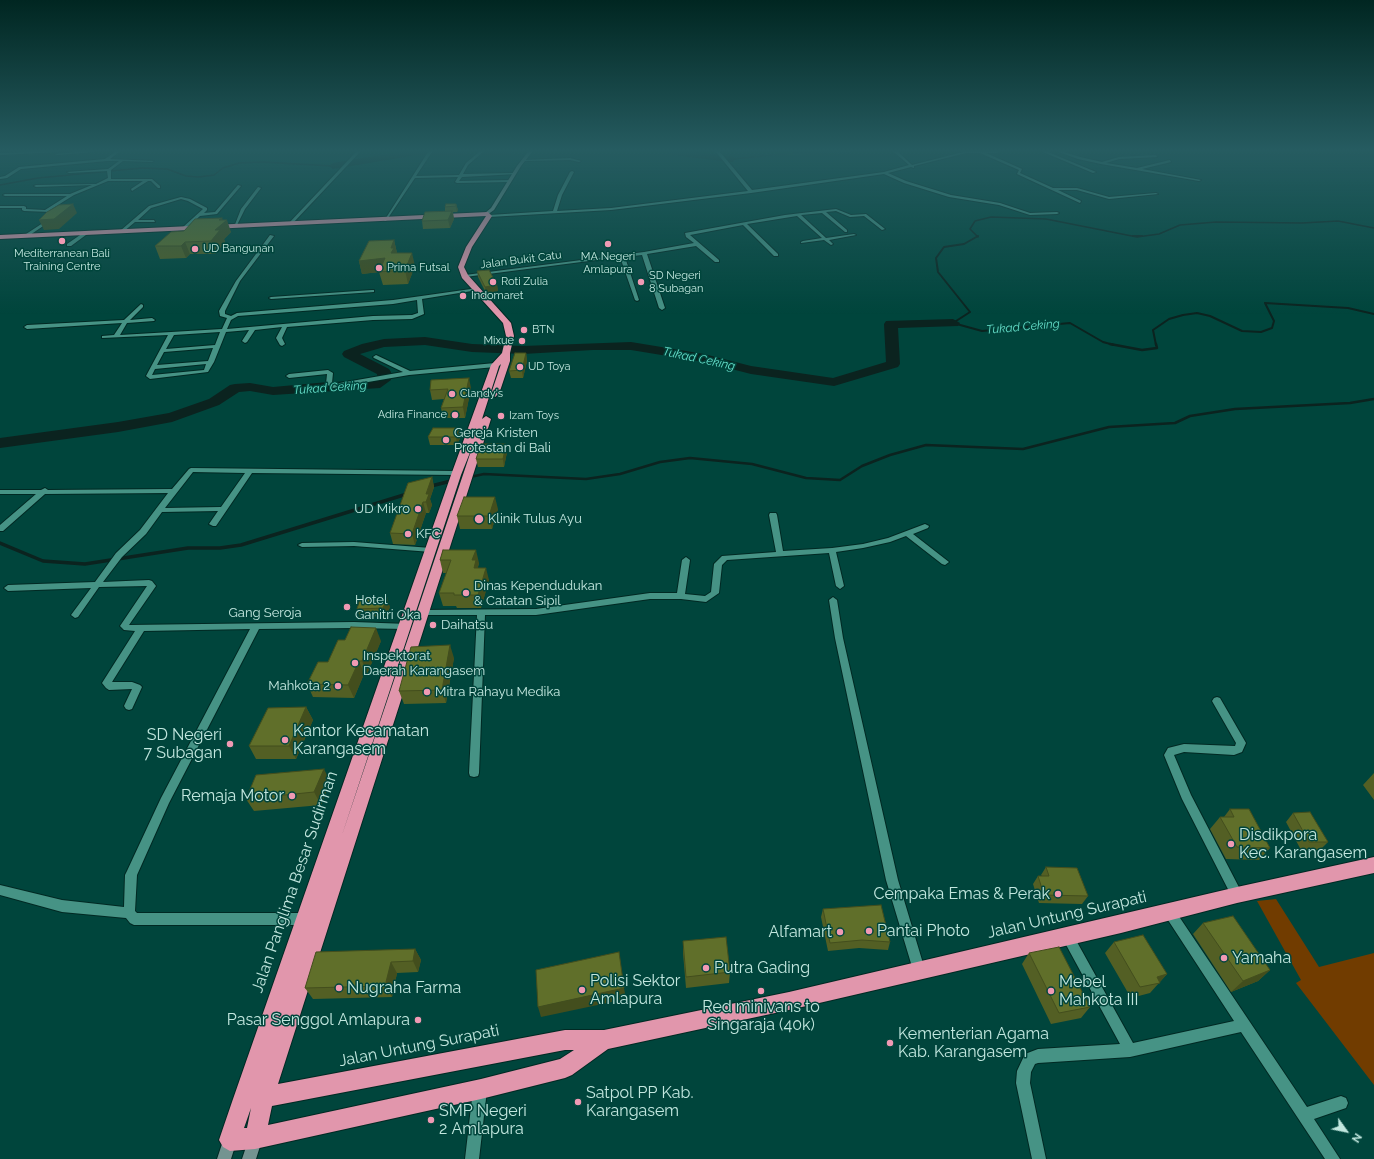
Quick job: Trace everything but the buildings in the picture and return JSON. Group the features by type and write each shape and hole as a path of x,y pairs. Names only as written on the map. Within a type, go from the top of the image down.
{"highway":[{"path":"0,237 291,223 487,216 481,230 477,234 462,263 462,270 465,276 478,289 506,323 510,332 506,353"},
{"path":"477,217 475,232 477,234"},
{"name":"Jalan Panglima Besar Sudirman","path":"227,1150 255,1138 264,1097 392,682 405,626 430,550 458,483 506,361 506,354 495,365 470,439 458,483 422,612 392,682 304,919 227,1150"},
{"name":"Jalan Untung Surapati","path":"243,1099 264,1097 564,1040 604,1040 1170,913 1237,895 1280,888 1374,865"},
{"name":"Jalan Untung Surapati","path":"255,1138 481,1089 565,1068 604,1040"}],"main road":[{"path":"487,216 495,206"},
{"name":"Jalan Panglima Besar Sudirman","path":"249,1159 255,1138"}],"street":[{"path":"46,211 54,206"},
{"path":"122,231 153,206"},
{"path":"184,228 205,208 201,206"},
{"path":"197,215 216,213 222,206"},
{"path":"235,226 245,206"},
{"path":"291,223 306,206"},
{"path":"385,220 394,206"},
{"path":"555,212 557,206"},
{"path":"487,216 639,206"},
{"path":"1006,206 1030,214 1057,214"},
{"path":"1,208 24,207 23,210 59,210"},
{"path":"717,261 688,236 688,234 798,215 838,210 847,216 865,215 883,229"},
{"path":"823,212 846,231"},
{"path":"798,215 831,244"},
{"path":"25,236 54,218"},
{"path":"135,221 154,221"},
{"path":"744,224 776,255"},
{"path":"69,245 88,232"},
{"path":"802,242 854,235"},
{"path":"272,236 238,281 222,311 222,315 231,318 248,314 420,299 478,289"},
{"name":"Jalan Bukit Catu","path":"465,276 644,253 698,244"},
{"path":"644,253 662,308"},
{"path":"622,256 637,300"},
{"path":"271,298 332,295 372,291"},
{"path":"322,322 332,295"},
{"path":"104,337 224,331 322,322 416,316 421,314 420,299"},
{"path":"116,336 125,322 141,306"},
{"path":"172,334 153,367 149,376 150,377 202,372 208,369 217,346 231,318"},
{"path":"27,327 152,320"},
{"path":"282,344 279,338 285,326"},
{"path":"245,341 253,328"},
{"path":"162,351 217,346"},
{"path":"376,357 409,373"},
{"path":"153,367 211,362"},
{"path":"290,376 325,371 330,373 329,385 366,381 409,373 495,365"},
{"path":"75,615 119,555 144,532 191,470 250,470 458,483"},
{"path":"213,524 250,470"},
{"path":"0,492 45,490 174,491"},
{"path":"0,529 45,490"},
{"path":"160,510 223,509"},
{"path":"773,515 780,554"},
{"path":"422,612 536,612 650,596 681,596 700,600 711,597 716,589 718,564 725,558 832,550 863,546 908,533 924,526"},
{"path":"908,533 945,562"},
{"path":"302,545 354,544 430,550"},
{"path":"832,550 840,586"},
{"path":"681,596 686,560"},
{"name":"Gang Seroja","path":"97,585 140,583 151,584 152,586 150,591 126,623 125,628 405,626"},
{"path":"8,588 97,585"},
{"path":"833,600 842,651 892,880 919,970"},
{"path":"474,774 481,613"},
{"path":"256,626 171,788 131,876 129,912 134,919 304,919"},
{"path":"129,706 137,687 132,685 110,686 107,683 141,629"},
{"path":"1216,701 1241,743 1239,749 1234,751 1184,748 1171,751 1169,755 1189,803 1237,895"},
{"path":"0,890 62,906 129,912"},
{"path":"1170,913 1333,1159"},
{"path":"1068,936 1130,1050"},
{"path":"1039,1159 1023,1083 1024,1071 1030,1059 1038,1056 1130,1050 1245,1025"},
{"path":"472,1159 481,1089"},
{"path":"1305,1115 1341,1103"}],"shaded area":[{"path":"1276,899 1319,967 1374,953 1374,1085 1296,983 1301,980 1257,901"}],"waterway":[{"path":"977,236 970,229 975,221 991,217 1046,219 1137,237 1159,234 1180,225 1216,222 1302,223 1338,221 1374,228"},
{"name":"Tukad Ceking","path":"977,236 964,244 944,247 936,258 938,272 970,312 953,323 982,331 1070,323 1103,342 1111,344"},
{"path":"1133,236 1142,236"},
{"name":"Tukad Ceking","path":"1156,345 1153,330 1169,319 1183,315 1197,313 1210,316 1242,331 1261,332 1272,328 1274,321 1265,303 1348,308 1374,314"},
{"name":"Tukad Ceking","path":"0,443 118,427 172,417 214,402 235,388 250,387 273,391 328,386 375,385 384,380 384,372 349,354 367,347 384,343 425,341 472,348 523,350 593,346 631,346 704,358 751,370 834,382 893,364 891,324 953,323"},
{"name":"Tukad Ceking","path":"1111,344 1142,350 1157,348 1156,344"},
{"path":"447,482 484,474 586,479 620,474 660,462 690,458 752,464 806,478 840,480 862,466 890,455 926,445 1023,449 1109,427 1175,423 1190,416 1235,409 1350,403 1374,399"},
{"path":"447,482 451,481"},
{"path":"431,486 447,482"},
{"path":"0,543 43,561 85,564 188,548 220,548 241,545 407,494"}],"place":[{"name":"Mediterranean Bali Training Centre","path":"62,241"},
{"name":"MA Negeri Amlapura","path":"608,244"},
{"name":"UD Bangunan","path":"195,249"},
{"name":"Prima Futsal","path":"379,268"},
{"name":"Roti Zulia","path":"493,282"},
{"name":"SD Negeri 8 Subagan","path":"641,282"},
{"name":"Indomaret","path":"463,296"},
{"name":"BTN","path":"524,330"},
{"name":"Mixue","path":"522,341"},
{"name":"UD Toya","path":"520,367"},
{"name":"Clandy's","path":"452,394"},
{"name":"Adira Finance","path":"455,415"},
{"name":"Izam Toys","path":"501,416"},
{"name":"Gereja Kristen Protestan di Bali","path":"446,440"},
{"name":"UD Mikro","path":"418,509"},
{"name":"Klinik Tulus Ayu","path":"479,519"},
{"name":"KFC","path":"408,534"},
{"name":"Dinas Kependudukan & Catatan Sipil","path":"466,593"},
{"name":"Hotel Ganitri Oka","path":"347,607"},
{"name":"Daihatsu","path":"433,625"},
{"name":"Inspektorat Daerah Karangasem","path":"355,663"},
{"name":"Mahkota 2","path":"338,686"},
{"name":"Mitra Rahayu Medika","path":"427,692"},
{"name":"Kantor Kecamatan Karangasem","path":"285,740"},
{"name":"SD Negeri 7 Subagan","path":"230,744"},
{"name":"Remaja Motor","path":"292,796"},
{"name":"Disdikpora Kec. Karangasem","path":"1231,844"},
{"name":"Cempaka Emas & Perak","path":"1058,894"},
{"name":"Pantai Photo","path":"869,931"},
{"name":"Alfamart","path":"840,932"},
{"name":"Yamaha","path":"1224,958"},
{"name":"Putra Gading","path":"706,968"},
{"name":"Nugraha Farma","path":"339,988"},
{"name":"Polisi Sektor Amlapura","path":"582,990"},
{"name":"Red minivans to Singaraja (40k)","path":"761,991"},
{"name":"Mebel Mahkota III","path":"1051,991"},
{"name":"Pasar Senggol Amlapura","path":"418,1020"},
{"name":"Kementerian Agama Kab. Karangasem","path":"890,1043"},
{"name":"Satpol PP Kab. Karangasem","path":"578,1102"},
{"name":"SMP Negeri 2 Amlapura","path":"431,1120"}]}
